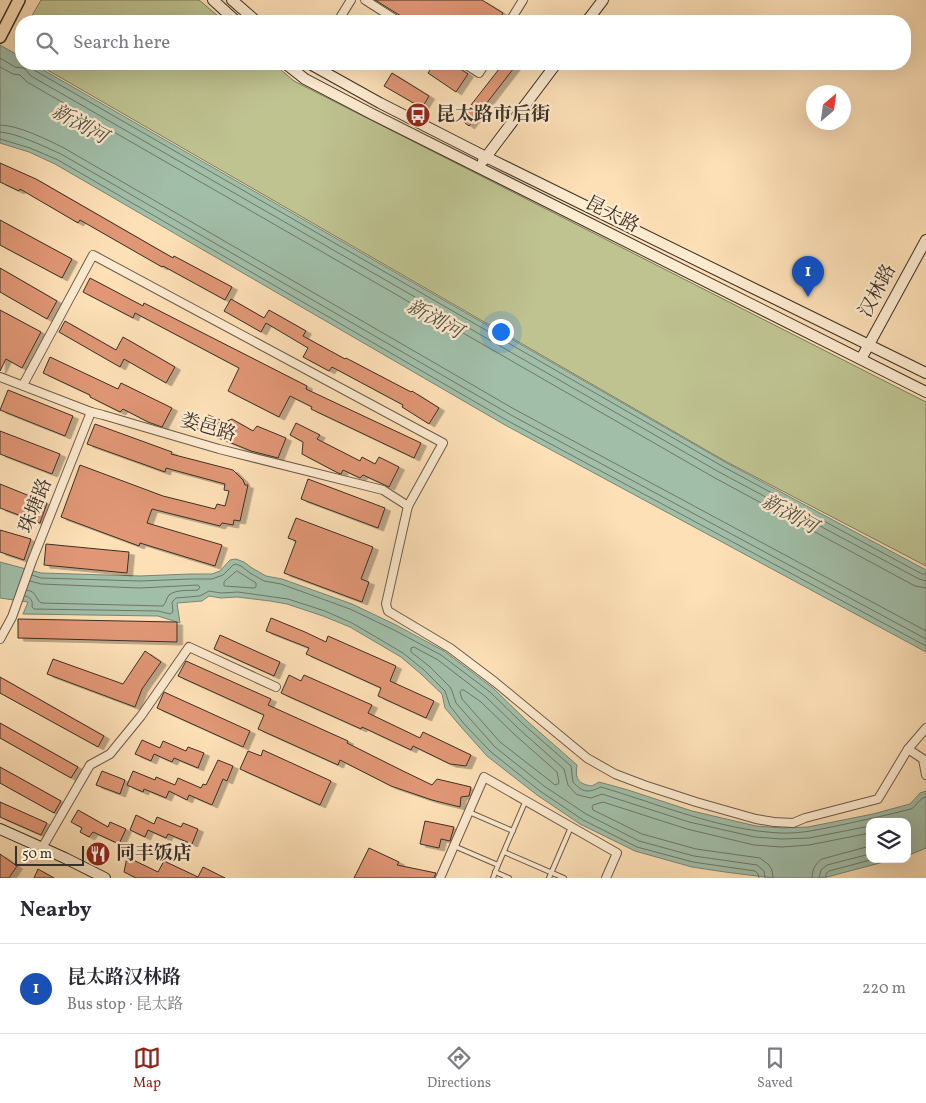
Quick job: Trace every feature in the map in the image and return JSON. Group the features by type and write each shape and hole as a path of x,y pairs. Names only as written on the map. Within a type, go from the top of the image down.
{"main road":[{"path":"2,34 19,0"},
{"path":"213,0 229,15"},
{"path":"232,0 249,15"},
{"path":"592,15 603,0"},
{"name":"昆太路","path":"294,70 313,83 372,114 926,392"},
{"name":"昆太路","path":"322,70 380,103 486,157 926,373"},
{"path":"479,168 551,70"},
{"name":"汉林路","path":"861,359 926,240"},
{"path":"0,829 65,858 102,878"}],"street":[{"path":"342,15 351,0"},
{"path":"365,0 389,15"},
{"path":"514,15 523,0"},
{"path":"23,385 93,255 443,443 408,506 386,604 388,611 450,648 495,682 587,758 615,774 644,785 756,819 792,823 878,800 908,749 926,728"},
{"name":"娄邑路","path":"0,377 91,412 219,449 383,490 408,506"},
{"name":"珠塘路","path":"0,639 3,626 12,617 91,412"},
{"path":"42,848 90,765 110,754 141,716 189,647 276,687"},
{"path":"908,749 923,759 926,774"},
{"path":"440,878 484,777 616,853 606,878"}],"lane":[{"path":"493,878 526,800"},
{"path":"469,812 513,831"},
{"path":"549,878 571,827"},
{"path":"454,846 498,865"},
{"path":"504,852 564,878"},
{"path":"495,872 509,878"}],"green space":[{"path":"41,0 199,0 217,15 32,15"},
{"path":"47,70 281,70 294,81 926,402 926,566 725,461"}],"water":[{"name":"新浏河","path":"0,45 15,54 15,70 43,70 725,462 926,570 926,652 505,425 55,164 29,152 0,143"},
{"path":"236,559 266,576 282,579 352,604 444,651 493,688 577,765 577,777 583,784 592,786 599,782 692,811 756,826 782,828 808,827 873,814 910,804 920,793 926,791 926,848 911,854 911,818 866,818 866,863 880,863 827,877 816,878 773,878 692,867 635,851 580,824 537,795 487,756 445,708 442,694 401,657 350,627 323,616 287,604 270,601 209,596 202,601 177,603 180,623 158,616 23,614 28,602 0,598 0,562 41,573 140,576 212,574 220,571 230,560"}],"building":[{"path":"375,0 482,0 503,13 502,15 399,15"},
{"path":"430,70 462,70 468,74 456,92 428,73"},
{"path":"498,70 512,70 469,126 460,119"},
{"path":"392,73 429,96 422,108 384,86"},
{"path":"0,163 36,179 173,258 174,256 232,287 225,300 162,267 80,220 78,223 20,189 19,191 0,182"},
{"path":"0,220 72,259 62,278 0,245"},
{"path":"0,268 57,301 47,319 0,292"},
{"path":"90,278 143,306 144,303 307,386 306,389 421,443 414,458 311,409 312,407 290,396 279,417 228,391 239,368 135,313 133,318 83,292"},
{"path":"231,299 264,318 269,310 306,331 303,336 345,359 412,391 439,408 429,424 402,407 403,405 332,367 329,371 303,357 308,348 266,323 261,332 224,311"},
{"path":"0,310 41,332 22,368 6,359 0,371"},
{"path":"65,321 116,350 123,337 175,367 166,383 124,359 120,367 59,332"},
{"path":"50,357 118,389 121,383 172,408 162,427 123,409 120,412 90,397 90,395 43,373"},
{"path":"8,390 73,416 65,436 0,410"},
{"path":"184,412 205,421 208,415 225,422 232,419 253,431 257,426 286,438 278,458 251,451 180,422"},
{"path":"296,423 320,435 317,439 360,461 362,457 375,464 379,457 399,467 389,487 363,475 360,478 343,470 341,474 338,473 302,454 303,442 290,435"},
{"path":"95,424 172,452 171,454 233,470 243,480 245,485 248,485 240,521 234,520 233,525 222,523 220,526 152,509 147,523 222,545 215,566 140,543 139,546 61,517 80,465 163,496 215,509 217,504 225,506 229,491 224,490 225,484 166,468 165,472 87,444"},
{"path":"0,431 60,454 52,474 0,454"},
{"path":"308,479 385,508 378,528 301,499"},
{"path":"0,484 47,503 40,523 0,508"},
{"path":"296,518 373,547 361,579 369,582 362,602 284,573 296,541 288,538"},
{"path":"0,530 31,539 24,560 0,552"},
{"path":"46,544 129,552 127,573 44,565"},
{"path":"271,618 326,642 328,636 396,666 390,681 434,701 426,718 378,696 381,688 306,654 309,648 266,631"},
{"path":"18,619 177,622 177,642 18,638"},
{"path":"220,635 280,662 274,676 214,649"},
{"path":"145,651 161,662 142,689 135,707 47,674 53,659 123,684"},
{"path":"186,661 271,699 268,705 348,741 347,743 432,785 437,779 471,787 469,796 461,797 460,807 432,800 391,786 340,760 338,765 258,729 264,715 178,676"},
{"path":"289,675 301,681 304,675 372,705 368,713 420,738 423,732 471,755 466,766 450,764 413,746 411,750 281,693"},
{"path":"0,677 104,736 98,747 0,693"},
{"path":"164,692 250,731 243,747 157,708"},
{"path":"0,723 78,767 71,778 0,738"},
{"path":"142,740 160,748 163,741 186,751 188,747 204,753 198,768 174,758 172,762 154,754 151,761 135,754"},
{"path":"263,750 331,781 320,805 240,769 248,751 261,756"},
{"path":"218,760 233,766 227,781 223,779 212,805 189,795 187,800 169,791 166,798 144,789 143,792 127,785 133,771 155,780 156,777 175,785 178,778 201,788 203,784 206,785"},
{"path":"0,767 61,801 54,813 0,783"},
{"path":"102,771 125,780 120,794 96,785"},
{"path":"0,802 47,823 41,835 0,817"},
{"path":"78,810 108,827 110,822 126,829 119,844 93,832 89,837 80,832 82,828 71,822"},
{"path":"136,815 154,824 157,817 181,827 183,823 198,829 192,844 168,834 166,838 148,830 145,837 130,830"},
{"path":"425,821 454,827 450,841 441,839 439,848 420,844"},
{"path":"369,848 399,862 397,865 436,873 434,878 354,878"},
{"path":"0,854 17,866 9,878 0,878"},
{"path":"127,857 158,872 164,861 198,877 203,867 225,878 136,878 124,872"},
{"path":"38,869 54,878 34,878"}],"place":[{"name":"昆太路市后街","path":"418,115"},
{"name":"昆太路汉林路","path":"808,297"},
{"name":"同丰饭店","path":"98,854"}]}
